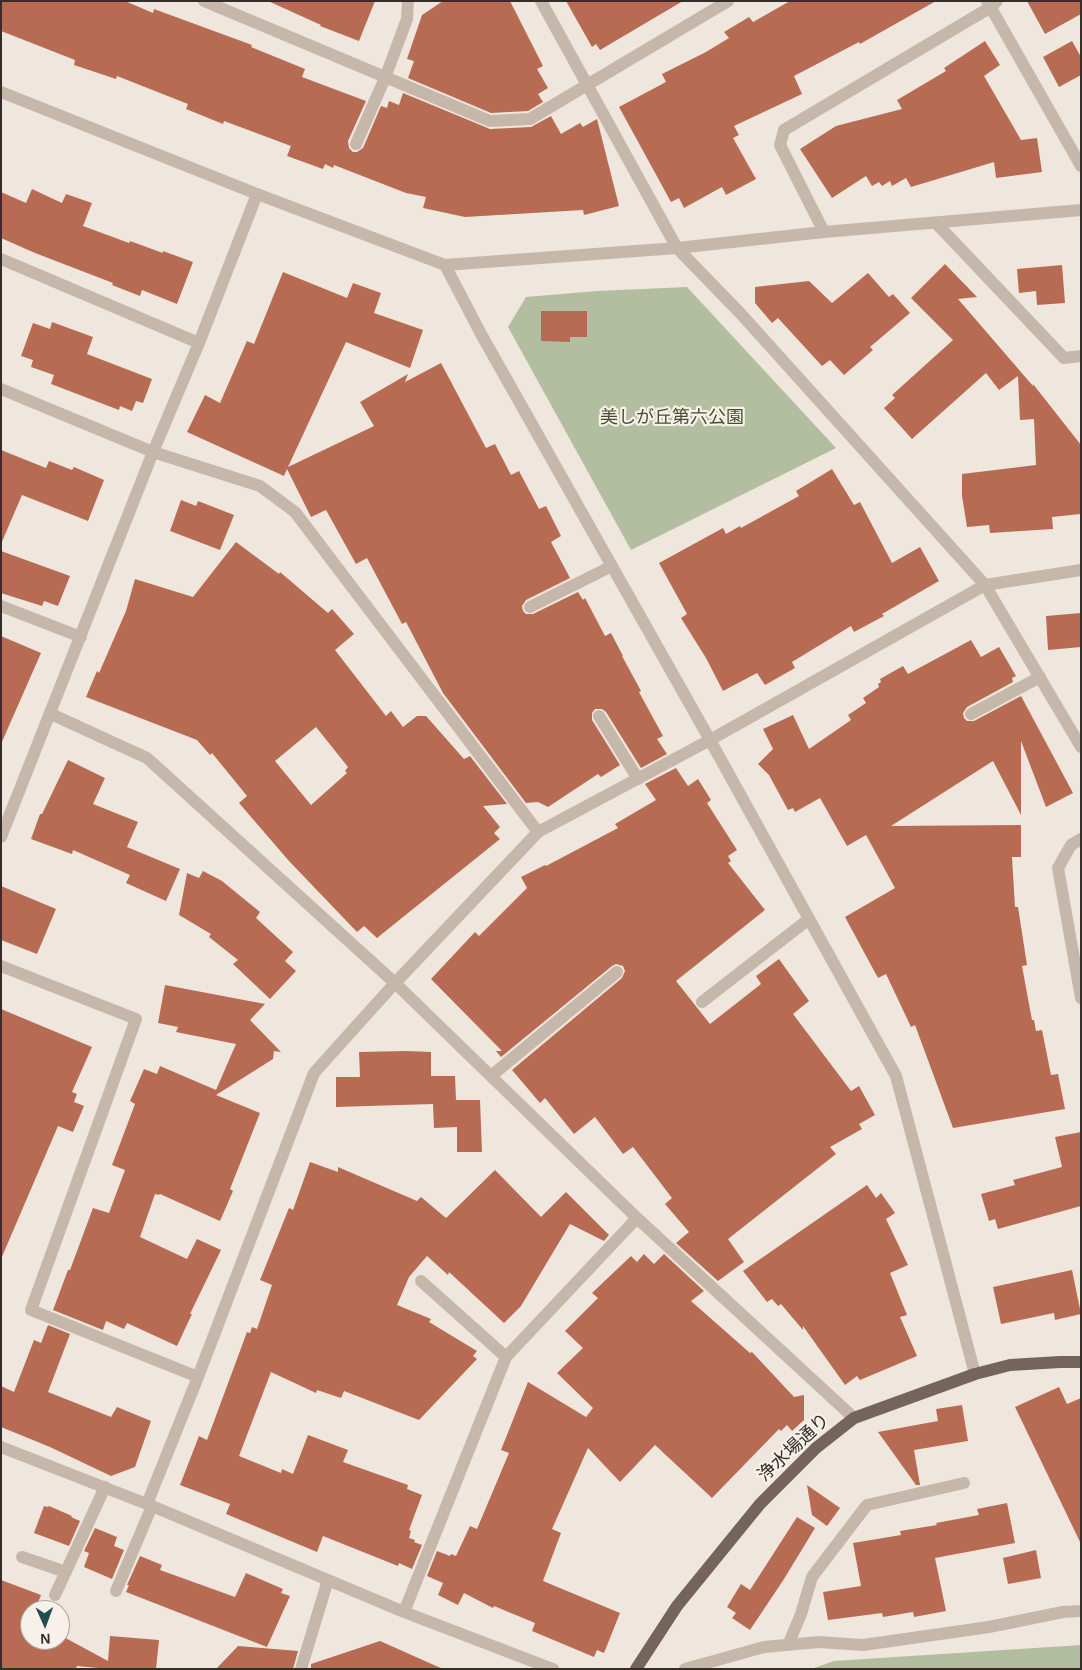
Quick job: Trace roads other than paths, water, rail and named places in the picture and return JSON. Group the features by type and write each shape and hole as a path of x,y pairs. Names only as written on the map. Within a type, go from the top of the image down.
{"main road":[{"name":"浄水場通り","path":"636,1669 677,1606 760,1504 816,1448 854,1418 975,1374 1010,1365 1081,1362"}],"street":[{"path":"204,1 490,121 530,120 588,86 711,5 728,1"},
{"path":"356,144 385,78 407,19 408,1"},
{"path":"541,1 678,248 741,314 985,585 1081,746"},
{"path":"824,232 780,145 784,130 992,3 1081,166"},
{"path":"1,92 257,194 445,265 678,248 824,232 1081,210"},
{"path":"1,837 257,194"},
{"path":"936,222 1064,358 1081,356"},
{"path":"1,259 199,343"},
{"path":"445,265 481,334 710,740 896,1076 975,1374"},
{"path":"1,389 153,452 260,486 295,512 538,832"},
{"path":"530,607 612,566"},
{"path":"116,1592 314,1072 395,983 538,832 710,740 985,585 1081,570"},
{"path":"1,606 81,637"},
{"path":"972,714 1040,677"},
{"path":"50,714 147,758 395,983 637,1218 854,1418"},
{"path":"599,716 638,779"},
{"path":"1081,839 1071,845 1058,868 1081,998"},
{"path":"702,1002 809,919"},
{"path":"1,966 136,1019 31,1310 198,1377"},
{"path":"491,1076 617,972"},
{"path":"404,1612 506,1357 637,1218"},
{"path":"421,1281 506,1357"},
{"path":"1,1447 150,1505 404,1612 552,1669"},
{"path":"788,1645 801,1614 812,1577 867,1505 964,1483"},
{"path":"55,1595 105,1488"},
{"path":"22,1557 66,1572"},
{"path":"301,1669 328,1580"},
{"path":"685,1669 764,1647 819,1642 863,1645 989,1627 1063,1612 1081,1611"}],"park label":[{"name":"美しが丘第六公園","path":"672,418"}]}
